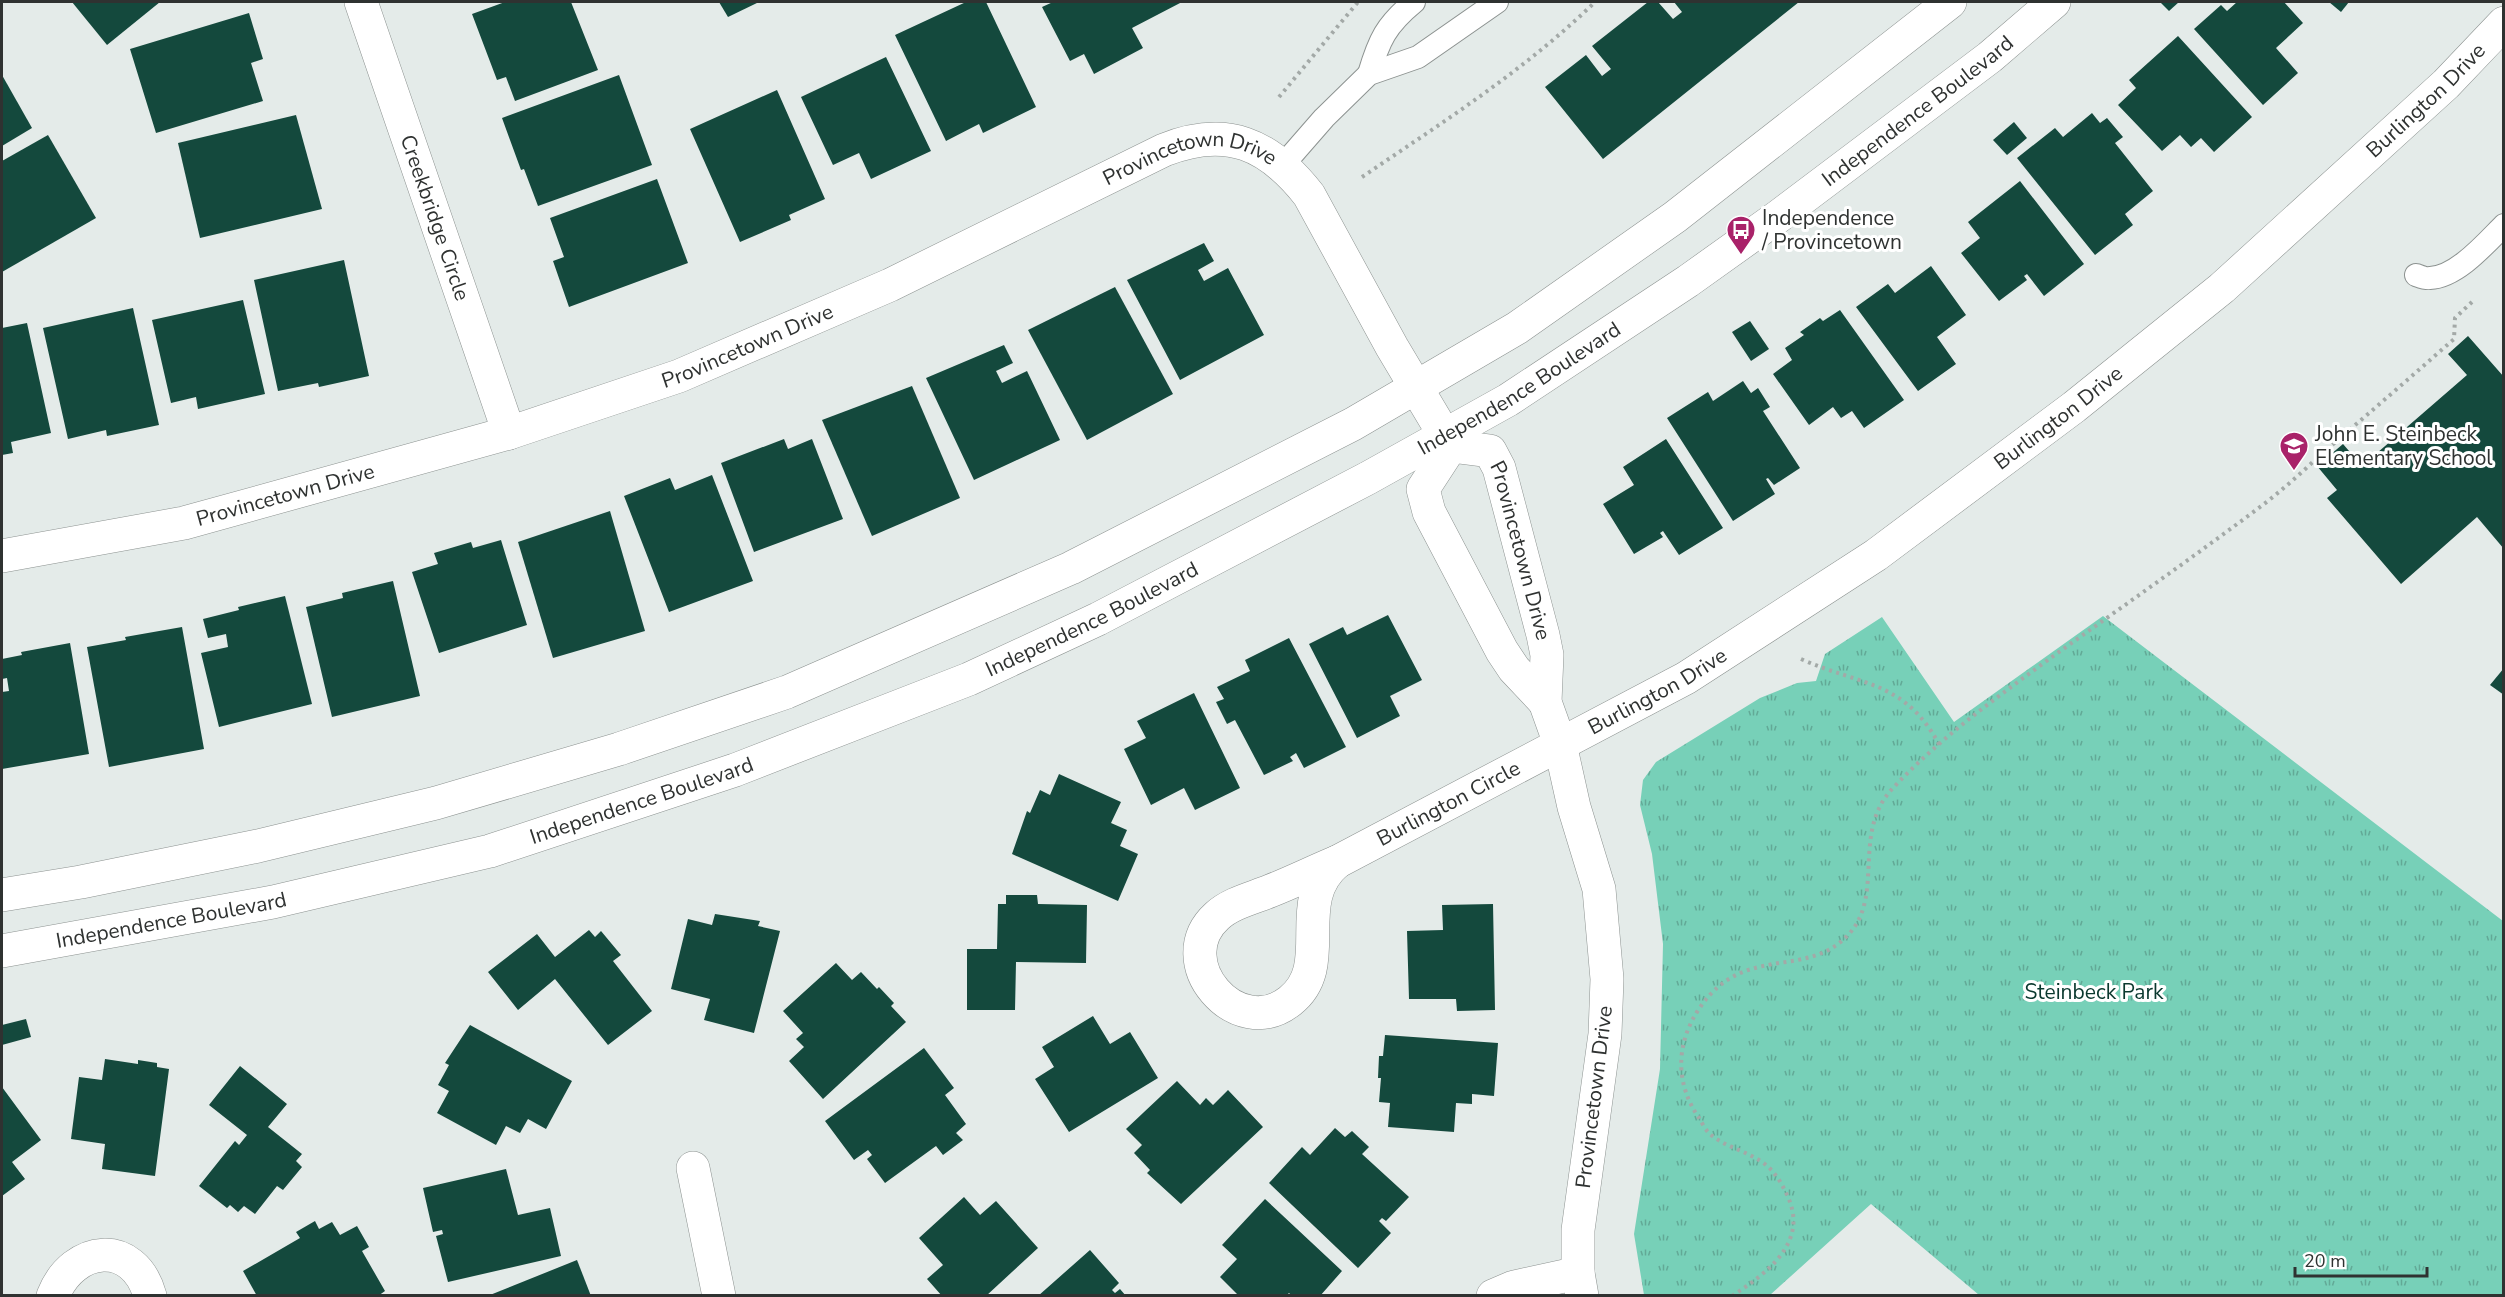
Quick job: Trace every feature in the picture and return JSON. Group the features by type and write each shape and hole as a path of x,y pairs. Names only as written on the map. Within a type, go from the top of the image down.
{"street":[{"name":"Creekbridge Circle","path":"361,2 509,433"},
{"path":"2,895 81,882 258,846 436,803 619,749 787,692 1071,568 1416,388 1517,328 1675,217 1950,2"},
{"name":"Independence Boulevard","path":"2,951 273,902 490,851 735,770 969,679 1098,619 1448,441 1688,282 1990,57 2054,2"},
{"name":"Burlington Drive","path":"1560,744 1686,678 1793,611 1876,555 2074,407 2222,288 2446,84 2504,23"},
{"name":"Provincetown Drive","path":"2,556 184,523 509,433 679,376 890,285 1188,140 1221,138 1236,140 1264,152 1283,165 1309,195 1448,441 1490,451 1499,468 1543,634 1546,655 1545,702 1560,744 1574,807 1599,889 1607,980 1605,1034 1578,1230 1580,1285"},
{"path":"1448,441 1423,489 1429,512 1502,651 1514,669 1545,702"},
{"name":"Burlington Circle","path":"1337,862 1318,883 1313,900 1313,956 1310,974 1301,990 1288,1002 1272,1010 1253,1012 1236,1008 1220,999 1208,985 1202,968 1200,949 1206,932 1217,916 1234,905 1337,862 1560,744"},
{"path":"693,1168 719,1296"},
{"path":"53,1296 58,1282 70,1269 82,1259 97,1254 113,1255 126,1261 139,1272 150,1296"},
{"path":"1493,1296 1514,1287 1580,1285"}],"lane":[{"path":"1369,74 1379,40 1387,28 1413,2"},
{"path":"1283,165 1324,118 1369,74 1418,57 1497,2"},
{"path":"2416,275 2430,278 2452,270 2471,258 2504,225"}],"path":[{"path":"1279,97 1358,2"},
{"path":"1362,177 1505,80 1595,2"},
{"path":"1732,1296 1760,1277 1788,1246 1793,1228 1792,1207 1779,1180 1770,1169 1710,1134 1690,1106 1680,1062 1682,1044 1688,1024 1713,989 1742,970 1821,955 1851,932 1861,915 1866,898 1868,850 1874,819 1882,801 1907,774 1940,746 1963,722 2264,504 2454,339 2455,318 2479,295"},
{"path":"1802,659 1834,673 1863,679 1899,697 1922,717 1940,746"}],"green space":[{"name":"Steinbeck Park","path":"2103,616 2503,921 2503,1295 1979,1295 1871,1204 1770,1295 1644,1295 1634,1234 1660,1069 1663,944 1652,854 1640,805 1643,780 1656,762 1760,698 1797,683 1816,681 1825,654 1882,617 1954,722"}],"building":[{"path":"72,2 160,2 107,45"},
{"path":"505,2 571,2 598,70 515,101 506,77 497,80 472,14"},
{"path":"719,2 759,2 728,17"},
{"path":"966,2 986,2 1036,107 983,133 979,124 946,141 895,35"},
{"path":"1053,2 1182,2 1132,28 1143,48 1094,74 1084,54 1070,61 1042,7"},
{"path":"1648,2 1658,2 1673,19 1682,12 1674,2 1799,2 1603,159 1545,87 1586,55 1602,76 1611,69 1592,46"},
{"path":"2160,2 2179,2 2169,11"},
{"path":"2237,2 2284,2 2303,23 2276,48 2298,73 2263,105 2194,29 2221,5 2227,11"},
{"path":"2329,2 2349,2 2341,12"},
{"path":"249,13 263,59 251,63 263,101 156,133 130,49"},
{"path":"2178,36 2252,117 2214,152 2201,138 2191,147 2180,135 2162,151 2118,105 2136,88 2129,80"},
{"path":"886,57 931,151 871,179 859,153 833,165 801,97"},
{"path":"2,75 32,128 2,146"},
{"path":"619,75 652,165 538,206 524,169 521,170 502,118"},
{"path":"777,90 825,199 789,215 791,220 740,242 690,129"},
{"path":"2092,113 2100,123 2107,118 2123,137 2115,143 2153,191 2125,214 2133,225 2095,255 2017,158 2055,128 2063,137"},
{"path":"296,115 322,209 200,238 178,143"},
{"path":"2014,122 2027,138 2007,155 1993,140"},
{"path":"48,135 96,218 2,272 2,161"},
{"path":"657,179 688,263 569,307 553,261 564,257 550,218"},
{"path":"2020,181 2084,264 2044,296 2027,274 2024,276 2027,280 1999,301 1961,253 1980,238 1968,222"},
{"path":"1204,243 1214,261 1198,270 1204,281 1228,268 1264,335 1180,380 1127,280"},
{"path":"344,260 369,376 319,387 318,383 278,391 254,280"},
{"path":"1931,266 1966,315 1937,337 1956,364 1918,391 1856,307 1888,284 1895,293"},
{"path":"1115,287 1173,394 1087,440 1028,330"},
{"path":"243,300 265,394 198,409 196,397 171,403 152,320"},
{"path":"133,308 159,425 107,436 106,430 68,439 43,328"},
{"path":"1840,310 1904,400 1864,428 1852,411 1841,418 1833,407 1809,425 1773,374 1792,360 1785,348 1804,335 1800,332 1820,318 1823,321"},
{"path":"1750,321 1769,349 1751,361 1732,332"},
{"path":"27,323 51,433 11,442 13,453 2,455 2,328"},
{"path":"2468,336 2504,377 2504,549 2477,517 2401,584 2327,498 2337,490 2317,466 2343,444 2362,466 2467,375 2448,354"},
{"path":"1004,345 1013,363 996,371 1002,383 1027,371 1060,440 974,480 926,378"},
{"path":"1743,381 1751,393 1758,388 1770,407 1763,411 1800,468 1774,485 1768,478 1766,479 1775,494 1733,521 1667,418 1708,392 1713,401"},
{"path":"912,386 960,498 872,536 822,420"},
{"path":"784,439 788,449 812,439 843,519 754,552 721,463"},
{"path":"1666,439 1723,528 1679,555 1663,531 1660,533 1663,537 1634,554 1603,504 1634,485 1623,467"},
{"path":"712,475 753,581 669,612 624,496 670,478 675,490"},
{"path":"610,511 645,631 553,658 518,542"},
{"path":"501,540 527,625 439,653 412,572 438,564 434,553 471,542 473,548"},
{"path":"393,581 420,696 332,717 306,607 343,598 342,593"},
{"path":"285,596 312,704 219,727 201,653 228,647 226,634 208,638 203,619 239,610 238,607"},
{"path":"1388,615 1422,680 1390,696 1400,716 1357,738 1309,644 1343,627 1347,635"},
{"path":"182,627 204,749 109,767 87,647 126,640 125,637"},
{"path":"1289,638 1346,747 1304,768 1296,753 1290,757 1293,761 1264,775 1235,720 1227,724 1216,702 1224,699 1217,687 1250,671 1245,660"},
{"path":"70,643 89,754 2,769 2,692 9,691 7,678 2,679 2,659 22,655 21,652"},
{"path":"2504,668 2504,695 2490,685"},
{"path":"1194,693 1240,788 1195,810 1184,788 1151,805 1124,749 1146,738 1137,721"},
{"path":"1059,774 1121,802 1111,823 1127,830 1120,846 1138,854 1118,901 1012,854 1027,811 1030,813 1040,790 1050,795"},
{"path":"1006,895 1037,895 1038,904 1087,905 1086,963 1016,962 1015,1010 967,1010 967,949 997,949 998,904 1006,904"},
{"path":"1493,904 1495,1010 1457,1011 1456,999 1409,999 1407,931 1443,930 1442,905"},
{"path":"715,914 760,921 758,926 780,931 754,1033 704,1020 710,999 671,989 688,919 712,925"},
{"path":"589,930 595,937 601,931 621,955 613,961 652,1011 608,1045 555,979 518,1010 488,972 537,934 555,957"},
{"path":"836,963 852,980 861,972 877,989 879,987 894,1003 891,1006 906,1022 823,1099 789,1061 804,1047 796,1039 803,1033 783,1011"},
{"path":"1093,1016 1110,1044 1130,1032 1158,1078 1069,1132 1035,1079 1054,1067 1042,1047"},
{"path":"26,1019 31,1037 2,1045 2,1025"},
{"path":"470,1025 572,1081 546,1129 528,1119 520,1133 506,1126 496,1145 437,1113 449,1091 438,1085 449,1065 445,1063"},
{"path":"1385,1035 1498,1043 1494,1096 1472,1094 1472,1104 1456,1103 1454,1132 1388,1127 1390,1103 1379,1102 1381,1078 1378,1078 1379,1056 1383,1056"},
{"path":"924,1048 954,1088 945,1095 966,1124 956,1133 963,1140 943,1155 936,1146 885,1183 867,1159 872,1155 868,1150 854,1160 825,1121"},
{"path":"105,1059 138,1064 138,1060 157,1063 157,1067 169,1069 155,1176 102,1169 105,1144 71,1139 79,1077 102,1080"},
{"path":"240,1066 287,1104 268,1127 302,1154 296,1161 302,1167 283,1190 277,1186 255,1214 244,1206 238,1212 230,1205 227,1208 199,1186 235,1141 239,1145 247,1135 209,1105"},
{"path":"1177,1081 1200,1105 1206,1098 1213,1105 1228,1090 1263,1127 1181,1204 1147,1173 1150,1170 1134,1153 1142,1145 1126,1129"},
{"path":"2,1087 41,1140 12,1162 25,1179 2,1196"},
{"path":"1335,1128 1345,1137 1352,1131 1369,1147 1362,1154 1409,1197 1386,1221 1382,1218 1379,1221 1391,1233 1358,1268 1269,1183 1302,1147 1310,1155"},
{"path":"506,1169 518,1215 550,1208 561,1256 448,1282 436,1236 443,1234 442,1230 433,1232 423,1188"},
{"path":"964,1197 980,1215 996,1201 1038,1248 986,1296 942,1296 927,1279 943,1265 919,1238"},
{"path":"1265,1199 1342,1271 1320,1296 1292,1296 1289,1293 1286,1296 1239,1296 1220,1277 1237,1259 1222,1245"},
{"path":"315,1221 319,1229 332,1222 340,1235 357,1226 369,1247 362,1251 385,1291 378,1296 257,1296 243,1271 300,1238 296,1232"},
{"path":"1090,1250 1119,1283 1112,1290 1115,1293 1120,1289 1126,1296 1038,1296"},
{"path":"577,1260 591,1296 490,1296 490,1295"}],"place":[{"name":"Independence / Provincetown","path":"1741,256"},
{"name":"John E. Steinbeck Elementary School","path":"2294,472"}]}
